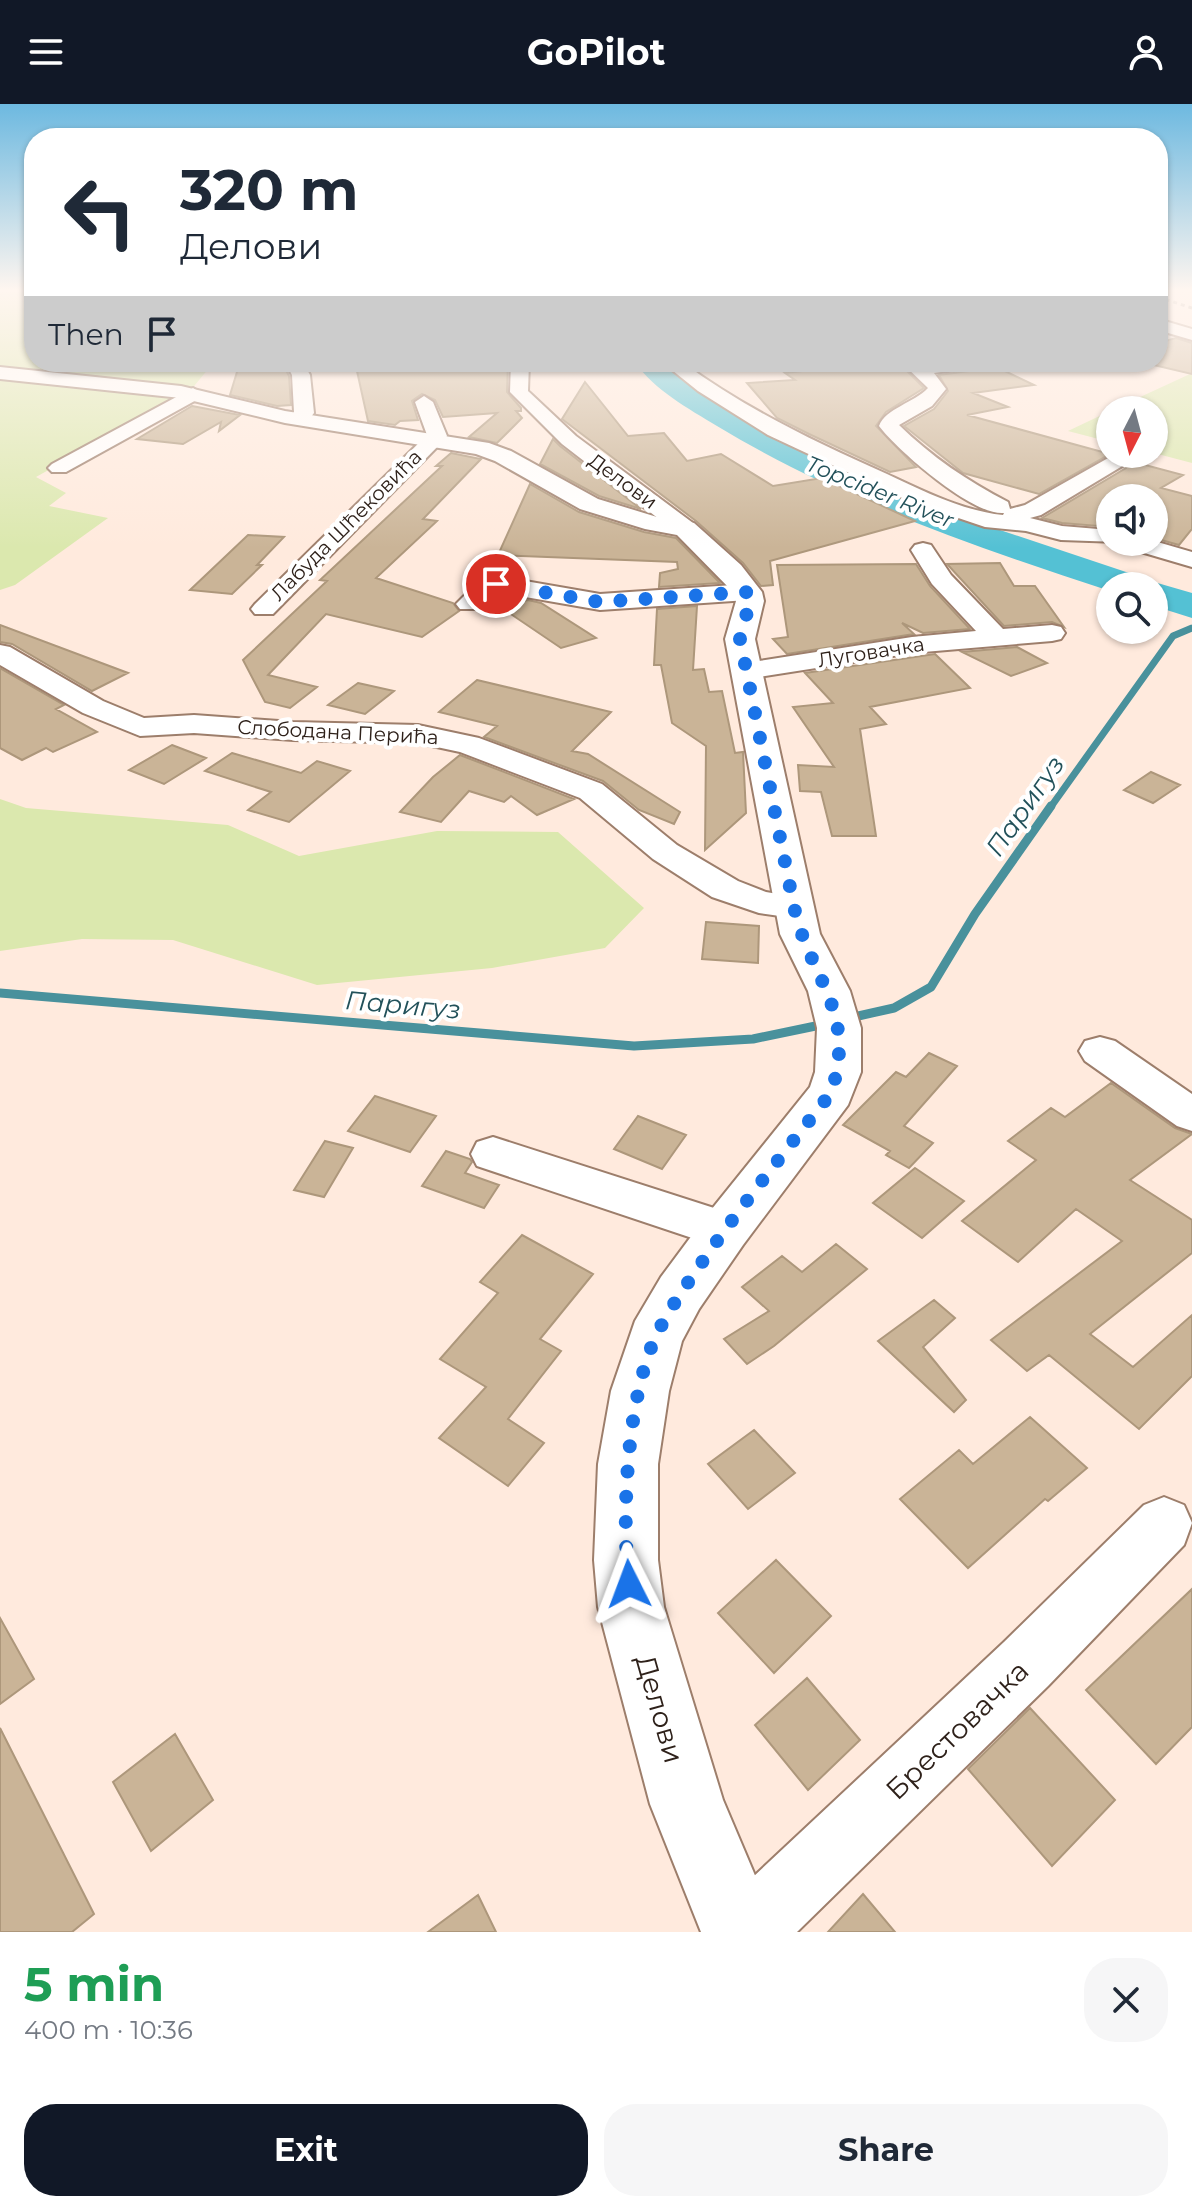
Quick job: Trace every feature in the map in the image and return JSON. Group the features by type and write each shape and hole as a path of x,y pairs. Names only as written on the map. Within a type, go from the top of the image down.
{"street":[{"path":"40,377 193,394 299,419 435,439 503,456 589,504 654,524 685,528"},
{"path":"299,419 304,413 302,377"},
{"name":"Делови","path":"519,377 519,392 569,440 685,528 731,571 748,592 750,601 740,639 794,907 800,934 834,1009 838,1072 831,1093 725,1230 680,1293 655,1338 640,1391 628,1464 626,1560 631,1607 687,1804 740,1932"},
{"path":"693,377 757,421 856,470 966,515 996,523 1020,519 1105,468"},
{"path":"927,377 936,385 933,396 891,420 889,426 921,458 963,488 1020,519 1061,533 1096,536"},
{"path":"59,468 193,394"},
{"name":"Лабуда Шћековића","path":"264,609 435,439 438,432 424,402"},
{"path":"923,550 941,579 996,637"},
{"path":"1168,553 1192,560"},
{"path":"469,604 488,586 496,584 600,602 748,592"},
{"name":"Луговачка","path":"746,671 892,647 1052,633"},
{"name":"Слободана Перића","path":"0,653 93,707 140,727 194,724 293,731 418,734 468,744 591,791 665,852 725,889 759,902 794,907"},
{"path":"1100,1051 1192,1115"},
{"path":"493,1154 725,1230"},
{"name":"Брестовачка","path":"746,1932 1026,1664 1164,1525"}],"green space":[{"path":"0,377 201,377 190,391 36,477 66,493 49,506 108,518 15,585 0,590"},
{"path":"1183,377 1192,377 1192,463 1168,457 1168,396 1142,396"},
{"path":"1096,418 1096,438 1068,431"},
{"path":"0,799 26,808 228,825 299,856 437,831 558,832 644,908 605,948 492,968 317,985 173,940 82,939 0,951"}],"building":[{"path":"235,377 289,377 291,405 277,406 230,395"},
{"path":"358,377 507,377 507,392 521,408 521,411 516,411 522,418 497,443 469,437 497,413 443,417 435,400 422,394 412,401 418,420 400,421 395,425 368,421"},
{"path":"791,377 913,377 924,388 886,412 876,426 916,467 890,472 809,434 777,418 747,383 795,380"},
{"path":"940,377 1018,377 1034,385 973,393 1008,407 967,415 1096,450 1096,462 1039,494 963,473 904,426 934,409 948,391"},
{"path":"585,382 628,436 664,433 687,461 721,454 773,486 822,478 915,521 770,561 773,585 761,586 743,563 696,521 562,419"},
{"path":"192,406 240,415 219,431 221,422 183,444 137,439"},
{"path":"553,439 641,509 599,496 540,464"},
{"path":"451,453 481,459 423,519 437,521 376,578 453,603 459,611 422,637 326,614 268,675 317,687 290,708 265,702 243,660 327,581 320,580 442,466 436,466"},
{"path":"1126,468 1156,468 1183,475 1168,484 1099,484"},
{"path":"530,484 579,512 644,532 676,538 720,583 659,587 660,573 678,569 677,562 498,555"},
{"path":"1096,486 1096,526 1042,518"},
{"path":"1168,490 1192,496 1192,529 1179,545 1168,542"},
{"path":"248,535 284,537 257,565 262,565 232,594 190,590"},
{"path":"1000,563 1014,586 1035,586 1064,627 1052,622 1004,626 947,564"},
{"path":"916,564 930,586 970,629 923,633 902,623 914,634 787,654 773,639 788,637 777,565"},
{"path":"528,600 541,603 596,638 561,648 499,606"},
{"path":"697,606 693,670 704,669 709,692 722,691 735,753 743,752 746,813 705,850 706,746 672,723 661,665 654,665 657,609"},
{"path":"0,625 128,673 92,691 12,644 0,642"},
{"path":"1017,647 1047,663 1011,676 962,652"},
{"path":"935,654 970,688 870,707 886,724 860,729 876,836 832,836 821,792 800,791 798,765 834,767 793,707 833,703 805,673"},
{"path":"0,668 64,705 56,709 97,732 53,752 46,748 22,760 0,748"},
{"path":"477,680 611,712 572,751 588,754 680,812 674,824 639,810 603,781 484,737 497,726 439,712"},
{"path":"358,683 394,691 365,714 328,705"},
{"path":"172,745 206,758 164,784 129,770"},
{"path":"232,753 301,773 317,761 350,771 289,822 248,810 271,792 205,771"},
{"path":"460,755 574,799 537,815 511,796 504,802 469,791 441,822 400,812 433,777"},
{"path":"1151,772 1180,785 1153,803 1124,790"},
{"path":"706,922 759,926 758,963 702,959"},
{"path":"929,1053 957,1066 904,1126 933,1143 909,1168 886,1155 890,1151 843,1125 896,1072 906,1077"},
{"path":"1111,1083 1175,1128 1192,1134 1130,1180 1192,1220 1192,1253 1090,1334 1133,1367 1192,1315 1192,1376 1139,1429 1049,1355 1027,1371 991,1340 1122,1241 1076,1209 1018,1262 962,1221 1036,1160 1008,1141 1051,1108 1065,1117"},
{"path":"375,1096 436,1116 410,1152 348,1131"},
{"path":"638,1116 686,1135 662,1169 614,1149"},
{"path":"325,1141 353,1148 324,1197 294,1190"},
{"path":"446,1151 470,1159 472,1162 465,1173 499,1185 484,1208 422,1186"},
{"path":"915,1168 964,1201 922,1238 873,1203"},
{"path":"522,1235 593,1274 540,1339 561,1351 508,1419 544,1443 508,1486 439,1438 486,1387 440,1359 498,1293 480,1282"},
{"path":"836,1244 867,1269 774,1346 747,1364 724,1339 769,1311 742,1287 782,1256 802,1272"},
{"path":"934,1300 955,1318 923,1347 966,1400 954,1412 878,1341"},
{"path":"1030,1417 1087,1468 1048,1501 1045,1499 968,1568 900,1499 959,1450 973,1464"},
{"path":"754,1430 795,1473 748,1509 708,1464"},
{"path":"776,1560 831,1616 774,1673 718,1613"},
{"path":"1192,1589 1192,1727 1156,1764 1086,1690"},
{"path":"0,1618 34,1679 0,1704"},
{"path":"807,1678 860,1740 808,1790 755,1725"},
{"path":"1030,1708 1115,1800 1052,1866 968,1769"},
{"path":"0,1728 94,1914 72,1932 0,1932"},
{"path":"175,1734 213,1800 151,1851 113,1782"},
{"path":"863,1894 895,1932 828,1932"},
{"path":"478,1895 496,1932 428,1932"}],"waterway":[{"name":"Topcider River","path":"666,377 706,407 806,463 912,510 1096,574"},
{"name":"Topcider River","path":"1168,598 1192,606"},
{"name":"Паригуз","path":"1050,808 1173,636 1192,628"},
{"name":"Паригуз","path":"845,1019 894,1008 931,987 975,914 1051,806"},
{"name":"Паригуз","path":"0,993 634,1046 753,1039 830,1023"}],"route":[{"path":"496,584 600,602 748,592 750,601 740,639 794,907 800,934 829,991 839,1028 838,1072 831,1093 725,1230 680,1293 655,1338 640,1391 628,1464 626,1560 629,1584"}]}
